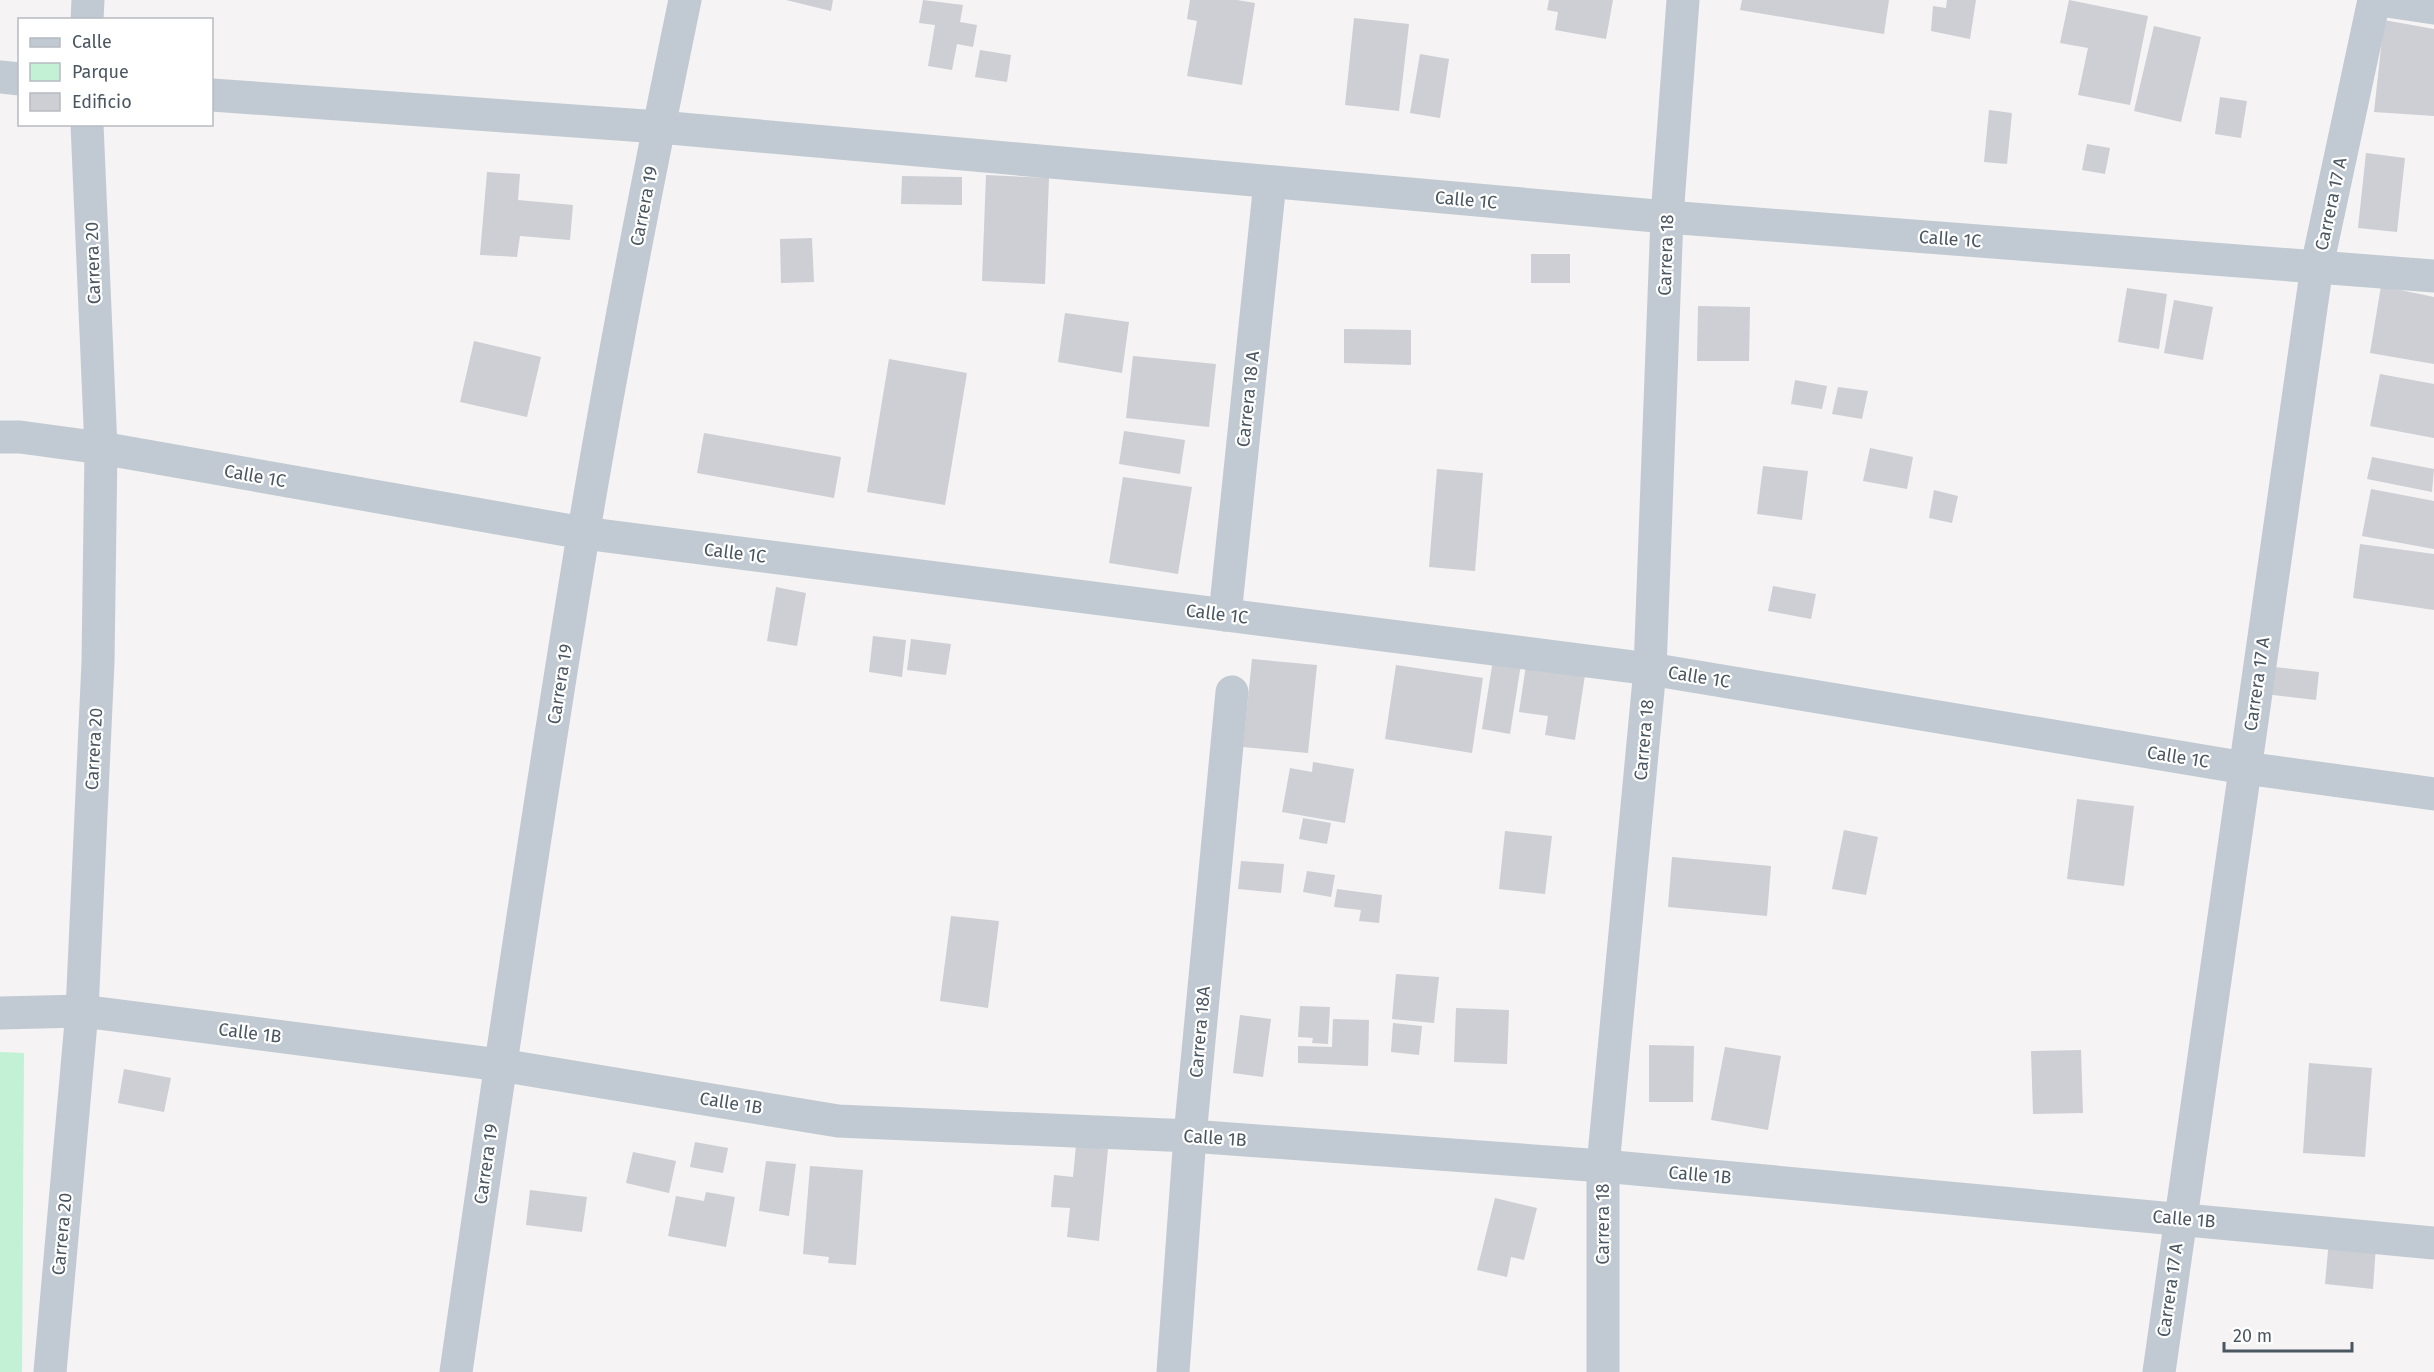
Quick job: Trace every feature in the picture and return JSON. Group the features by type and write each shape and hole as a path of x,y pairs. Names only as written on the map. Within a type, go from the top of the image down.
{"street":[{"path":"87,18 88,0"},
{"name":"Carrera 19","path":"456,1372 500,1065 583,533 685,0"},
{"name":"Carrera 18","path":"1603,1372 1604,1166 1650,669 1667,217 1683,0"},
{"name":"Carrera 17 A","path":"2159,1372 2318,266 2373,0"},
{"path":"2380,0 2434,8"},
{"path":"0,77 18,79"},
{"name":"Calle 1C","path":"213,95 659,127 1667,217 2434,276"},
{"name":"Carrera 20","path":"50,1372 82,1011 98,662 100,448 87,126"},
{"name":"Carrera 18 A","path":"1226,615 1270,182"},
{"name":"Calle 1C","path":"0,437 20,437 100,448 583,533 1650,669 2245,768 2434,794"},
{"name":"Carrera 18A","path":"1173,1372 1190,1136 1232,692"},
{"name":"Calle 1B","path":"0,1013 82,1011 500,1065 838,1121 1190,1136 1604,1166 2434,1243"}],"green space":[{"path":"0,1052 24,1053 22,1372 0,1372"}],"building":[{"path":"786,0 833,0 831,11"},
{"path":"923,0 963,5 960,22 977,25 973,47 957,44 952,70 928,66 935,25 919,23"},
{"path":"1190,0 1237,0 1255,3 1242,85 1187,76 1197,21 1187,19"},
{"path":"1549,0 1613,0 1606,39 1555,30 1558,12 1547,10"},
{"path":"1742,0 1889,0 1884,34 1740,10"},
{"path":"1947,0 1976,0 1970,39 1931,31 1933,6 1946,8"},
{"path":"2069,0 2148,16 2130,105 2078,95 2088,48 2060,43"},
{"path":"1354,18 1409,24 1399,111 1345,105"},
{"path":"2384,20 2434,29 2434,116 2374,112"},
{"path":"2154,26 2201,37 2181,122 2134,111"},
{"path":"980,50 1011,55 1007,82 975,77"},
{"path":"1420,54 1449,59 1440,118 1410,113"},
{"path":"2220,97 2247,101 2241,138 2215,134"},
{"path":"1989,110 2012,113 2007,164 1984,162"},
{"path":"2087,144 2110,148 2105,174 2082,170"},
{"path":"2366,153 2405,158 2397,232 2358,228"},
{"path":"487,172 520,174 518,200 573,205 570,240 520,236 517,257 480,255"},
{"path":"986,175 1049,178 1045,284 982,281"},
{"path":"902,176 962,177 962,205 901,204"},
{"path":"812,238 814,282 781,283 780,239"},
{"path":"1531,254 1570,254 1570,283 1531,283"},
{"path":"2381,286 2434,297 2434,364 2370,353"},
{"path":"2127,288 2167,294 2159,349 2118,342"},
{"path":"2174,300 2213,307 2203,360 2164,353"},
{"path":"1698,306 1750,307 1749,361 1697,361"},
{"path":"1065,313 1129,322 1122,373 1058,362"},
{"path":"1344,329 1411,330 1411,365 1344,363"},
{"path":"474,341 541,357 527,417 460,402"},
{"path":"1133,356 1216,364 1209,427 1126,418"},
{"path":"889,359 967,373 945,505 867,492"},
{"path":"2380,374 2434,384 2434,438 2370,426"},
{"path":"1795,380 1827,386 1822,409 1791,404"},
{"path":"1838,387 1868,391 1862,419 1832,414"},
{"path":"1124,431 1185,440 1180,474 1119,464"},
{"path":"704,433 841,457 834,498 697,473"},
{"path":"1870,448 1913,457 1907,489 1863,481"},
{"path":"2372,457 2434,469 2432,492 2367,479"},
{"path":"1763,466 1808,471 1802,520 1757,514"},
{"path":"1437,469 1483,473 1475,571 1429,567"},
{"path":"1123,477 1192,487 1178,574 1109,563"},
{"path":"2371,489 2434,501 2434,549 2362,536"},
{"path":"1934,490 1958,496 1952,523 1929,518"},
{"path":"2360,544 2434,554 2434,610 2353,598"},
{"path":"1773,586 1816,594 1811,619 1768,611"},
{"path":"776,587 806,593 797,646 767,641"},
{"path":"873,636 906,640 902,677 869,672"},
{"path":"911,639 951,644 946,675 907,670"},
{"path":"1252,659 1317,665 1308,753 1243,747"},
{"path":"1493,660 1521,664 1510,734 1482,729"},
{"path":"1396,665 1483,678 1472,753 1385,739"},
{"path":"1526,665 1585,675 1575,740 1545,735 1548,716 1519,712"},
{"path":"2267,666 2319,672 2316,700 2264,694"},
{"path":"1313,762 1354,769 1345,823 1282,812 1290,768 1312,772"},
{"path":"2077,799 2134,806 2124,886 2067,879"},
{"path":"1303,818 1331,823 1327,844 1299,839"},
{"path":"1844,830 1878,837 1866,895 1832,889"},
{"path":"1505,831 1552,836 1545,894 1499,889"},
{"path":"1672,857 1771,866 1767,916 1668,907"},
{"path":"1241,861 1284,864 1281,893 1238,889"},
{"path":"1307,871 1335,875 1331,897 1303,892"},
{"path":"1337,889 1382,895 1379,923 1359,921 1361,910 1334,907"},
{"path":"951,916 999,921 988,1008 940,1001"},
{"path":"1396,974 1439,977 1434,1023 1392,1019"},
{"path":"1300,1006 1330,1007 1328,1044 1312,1043 1313,1038 1298,1037"},
{"path":"1456,1008 1509,1010 1507,1064 1454,1062"},
{"path":"1240,1015 1271,1019 1263,1077 1233,1073"},
{"path":"1333,1019 1369,1020 1368,1066 1298,1063 1298,1046 1332,1047"},
{"path":"1393,1023 1422,1026 1419,1055 1391,1052"},
{"path":"1649,1045 1694,1046 1693,1102 1649,1102"},
{"path":"1725,1047 1781,1056 1768,1130 1711,1120"},
{"path":"2081,1050 2083,1113 2033,1114 2031,1051"},
{"path":"2309,1063 2372,1068 2365,1157 2303,1153"},
{"path":"124,1069 171,1078 164,1112 118,1103"},
{"path":"695,1142 728,1148 723,1173 690,1167"},
{"path":"1076,1145 1108,1149 1099,1241 1067,1237 1070,1208 1051,1207 1054,1175 1073,1177"},
{"path":"633,1152 676,1161 669,1193 626,1183"},
{"path":"766,1161 796,1164 789,1216 759,1211"},
{"path":"810,1166 863,1170 856,1265 828,1263 829,1257 803,1254"},
{"path":"530,1190 587,1197 582,1232 526,1225"},
{"path":"706,1192 735,1197 726,1247 668,1236 676,1196 704,1201"},
{"path":"1495,1198 1537,1208 1524,1260 1511,1257 1507,1277 1477,1270"},
{"path":"2329,1240 2376,1245 2373,1289 2325,1284"}]}
